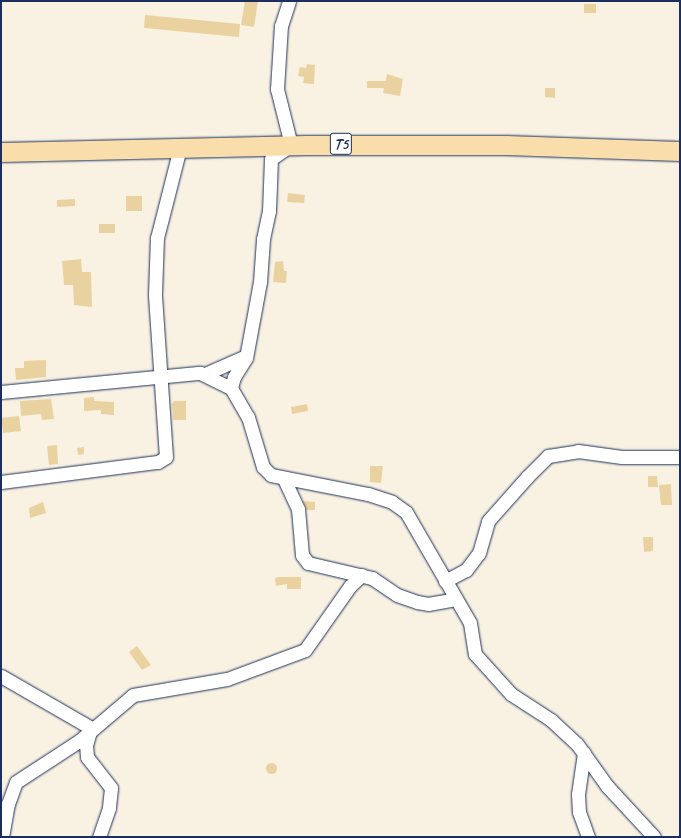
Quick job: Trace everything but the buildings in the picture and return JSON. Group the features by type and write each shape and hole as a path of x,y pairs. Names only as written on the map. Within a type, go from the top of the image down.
{"highway":[{"name":"T5","path":"1,152 292,145 506,145 680,151"}],"street":[{"path":"231,388 234,377 246,356 261,276 264,239 269,211 271,159 292,145 277,89 281,26 289,1"},
{"path":"1,482 164,460 167,454 160,378 155,294 157,238 180,148"},
{"path":"1,392 205,374 246,356"},
{"path":"205,374 231,388 248,417 263,467 271,475 284,479 349,489 392,502 406,512 470,622 472,647 480,660 511,694 551,720 584,753 607,786 654,837"},
{"path":"445,581 466,570 482,546 488,521 526,477 548,456 578,451 622,457 680,457"},
{"path":"284,479 298,509 304,560 308,563 362,575 405,599 428,604 456,599"},
{"path":"2,837 8,804 16,782 79,741 91,728 133,695 227,679 305,650 350,586 362,575"},
{"path":"1,676 91,728"},
{"path":"91,728 86,745 87,757 111,788 109,808 99,837"},
{"path":"584,753 578,794 579,812 588,837"}]}
